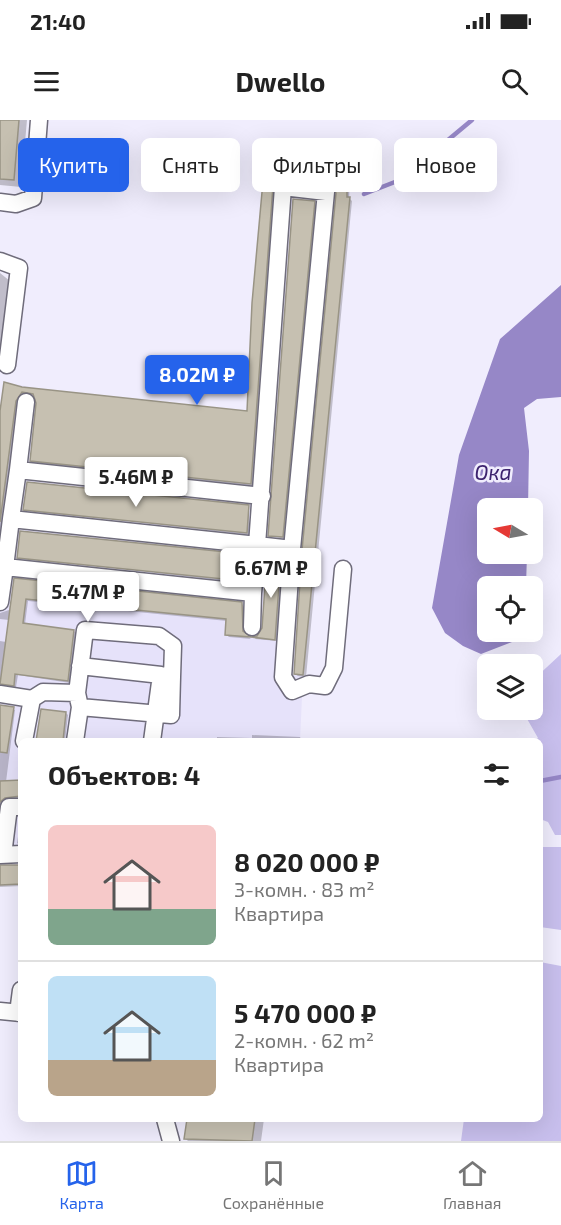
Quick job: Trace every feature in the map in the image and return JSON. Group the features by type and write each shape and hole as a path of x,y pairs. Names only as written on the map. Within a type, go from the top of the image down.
{"street":[{"path":"0,202 16,204 33,198 39,120"},
{"path":"252,627 283,187 326,192 292,549 283,677 292,691 309,684 325,686 334,668 343,569"},
{"path":"0,261 19,268 7,364"},
{"path":"0,602 26,402"},
{"path":"18,470 262,496"},
{"path":"11,519 292,549"},
{"path":"5,567 253,592"},
{"path":"75,738 85,630 159,636 173,646 152,738"},
{"path":"80,666 167,676"},
{"path":"0,694 32,699 43,692 156,715"},
{"path":"25,738 32,699"},
{"path":"18,807 9,807 1,855 18,854"},
{"path":"0,1011 18,1013"},
{"path":"166,1122 171,1141"}],"shaded area":[{"path":"262,192 350,192 303,675 300,738 18,738 18,884 0,885 0,411 4,382 41,389 36,428 245,466 252,303"},
{"path":"561,654 561,835 555,835 548,822 543,820 543,738 538,738 528,720 543,720 543,671"},
{"path":"543,847 561,847 561,930 543,927"},
{"path":"543,963 561,966 561,1141 461,1141 464,1122 543,1122"}],"water":[{"name":"Ока","path":"561,285 561,397 537,399 524,408 529,451 528,498 477,498 477,564 527,564 526,576 477,576 477,642 512,642 481,654 463,646 445,633 432,608 459,455 500,339"}],"building":[{"path":"0,120 19,120 14,180 0,179"},
{"path":"262,192 273,192 251,484 30,461 36,403 33,394 22,392 16,401 0,522 0,411 4,382 22,387 247,411 252,303"},
{"path":"347,192 347,197 350,197 303,675 294,674 302,550 336,193"},
{"path":"293,199 315,201 283,537 268,536"},
{"path":"27,482 249,505 247,533 23,510"},
{"path":"20,531 246,554 243,581 17,558"},
{"path":"267,557 281,558 275,640 251,637 257,636 262,628"},
{"path":"14,578 242,602 243,631 251,637 225,635 226,619 26,599 23,623 74,630 68,681 15,674 14,686 0,684"},
{"path":"0,705 14,707 7,753 0,752"},
{"path":"41,709 66,712 63,738 36,738"},
{"path":"18,780 18,796 5,798 0,802 0,781"},
{"path":"0,865 18,865 18,884 0,885"},
{"path":"187,1122 255,1122 252,1141 184,1139"}],"waterway":[{"path":"364,194 400,180 472,120"},
{"path":"543,780 561,777"}]}
